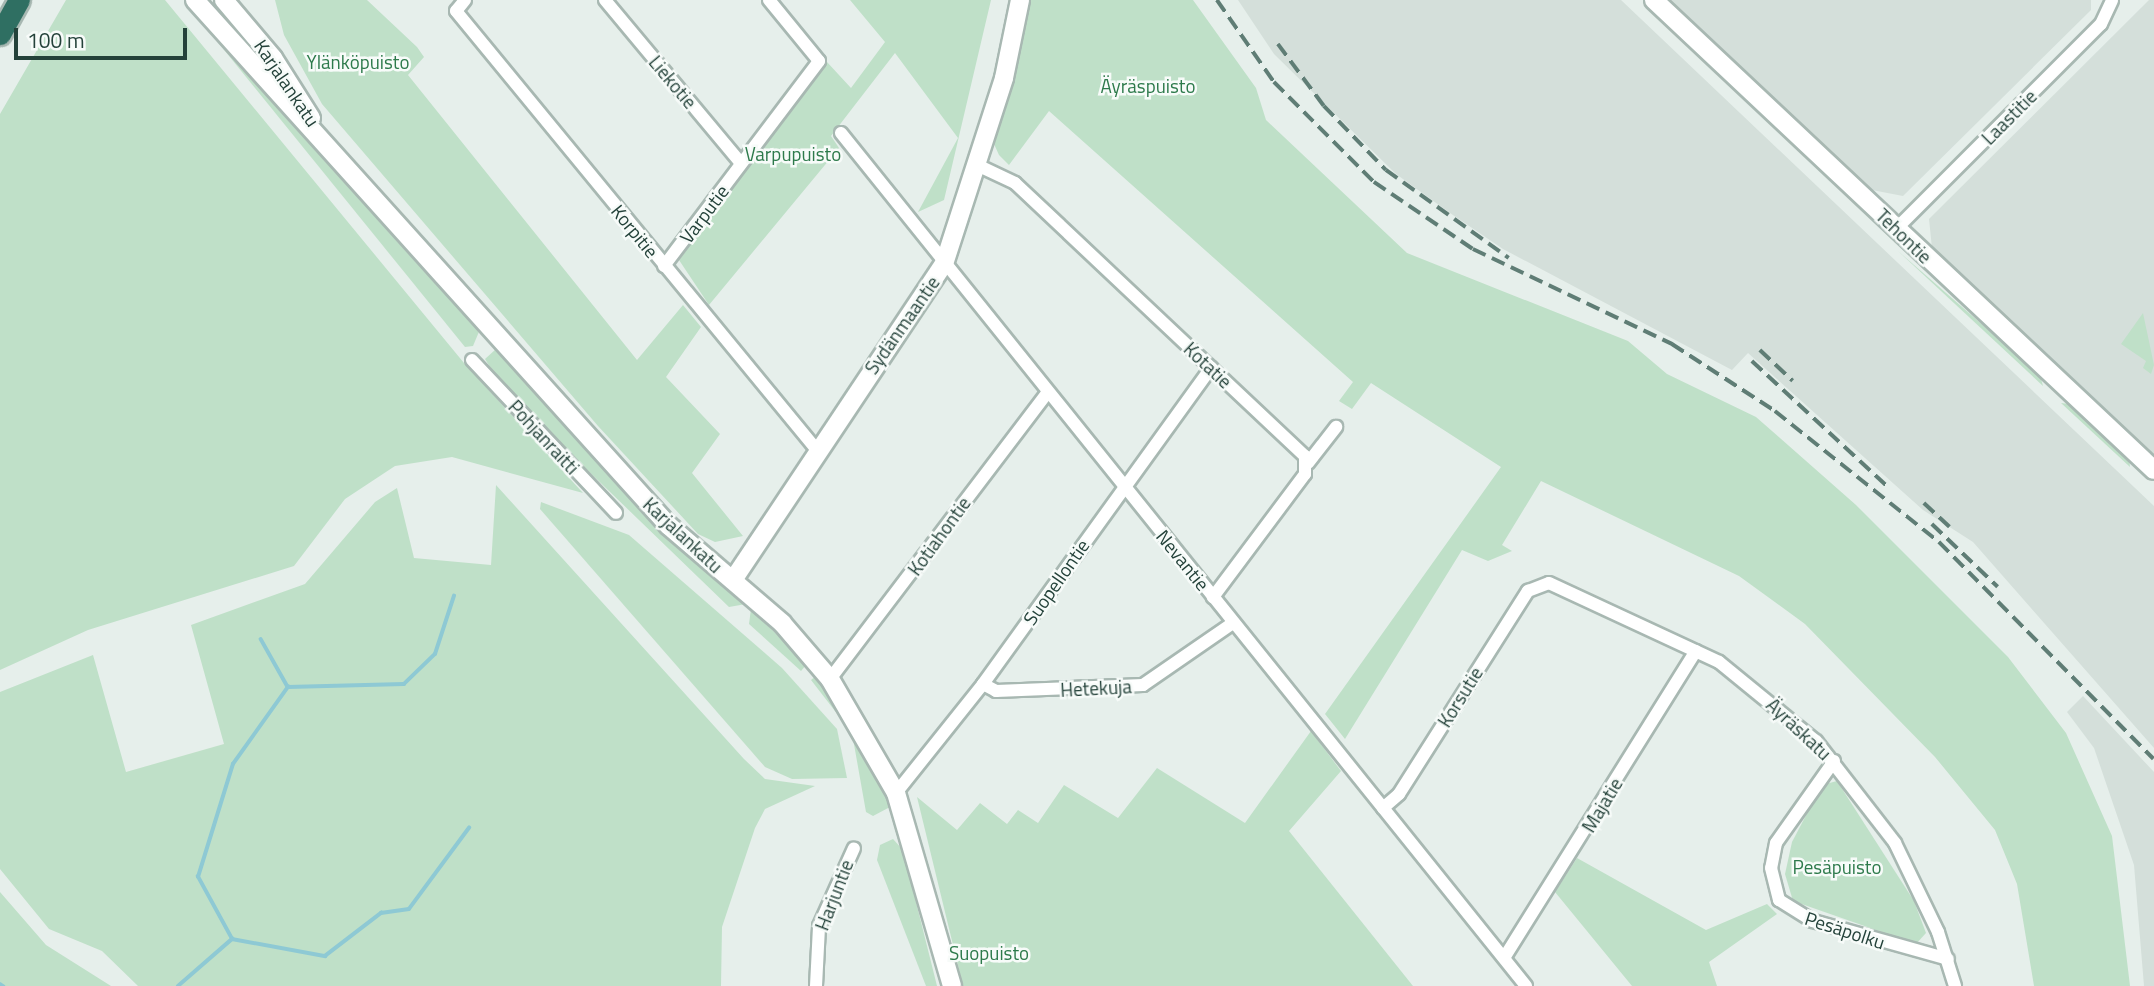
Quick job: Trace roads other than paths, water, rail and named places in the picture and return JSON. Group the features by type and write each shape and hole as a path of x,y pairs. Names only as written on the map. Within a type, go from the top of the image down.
{"highway":[{"path":"0,34 19,0"}],"main road":[{"name":"Karjalankatu","path":"195,0 321,136 661,517 733,580 830,679 896,793 952,986"},
{"name":"Karjalankatu","path":"224,0 273,58 321,136"},
{"name":"Sydänmaantie","path":"733,580 816,449 944,264 977,165 1020,0"},
{"name":"Tehontie","path":"1654,0 2154,470"}],"street":[{"name":"Korpitie","path":"464,0 456,11 816,449"},
{"name":"Liekotie","path":"606,0 741,163"},
{"name":"Varputie","path":"664,266 819,61 769,0"},
{"name":"Laastitie","path":"1897,228 2101,24 2112,0"},
{"name":"Nevantie","path":"841,133 1047,393 1526,986"},
{"name":"Kotatie","path":"977,165 1015,183 1308,463"},
{"name":"Pohjanraitti","path":"472,360 616,513"},
{"name":"Suopellontie","path":"896,793 984,684 1211,368"},
{"name":"Kotiahontie","path":"830,679 1047,393"},
{"path":"1213,597 1336,428"},
{"name":"Äyräskatu","path":"1535,585 1549,583 1696,650 1787,714 1834,761 1895,843 1948,959 1955,986"},
{"name":"Korsutie","path":"1383,808 1535,585"},
{"name":"Hetekuja","path":"984,684 996,691 1143,685 1233,623"},
{"name":"Majatie","path":"1504,958 1696,650"},
{"name":"Pesäpolku","path":"1834,761 1776,843 1771,868 1779,900 1812,921 1948,959"},
{"name":"Harjuntie","path":"816,986 819,926 854,848"}],"waterway":[{"path":"232,939 198,877 233,764 288,687 404,684 435,654 454,596"},
{"path":"261,639 288,687"},
{"path":"178,986 232,939 325,956 381,913 409,909 469,828"}],"railway":[{"path":"1217,0 1274,82 1374,182 1473,249 1672,344 1775,411 1939,542 2154,759"},
{"path":"1278,44 1324,106 1386,170 1509,258"},
{"path":"1760,350 1793,381"},
{"path":"1752,361 1889,488"},
{"path":"1924,503 1950,527"},
{"path":"1932,524 1998,587"}],"park label":[{"name":"Ylänköpuisto","path":"358,62"},
{"name":"Äyräspuisto","path":"1148,86"},
{"name":"Varpupuisto","path":"793,154"},
{"name":"Pesäpuisto","path":"1837,867"},
{"name":"Suopuisto","path":"989,953"}]}
